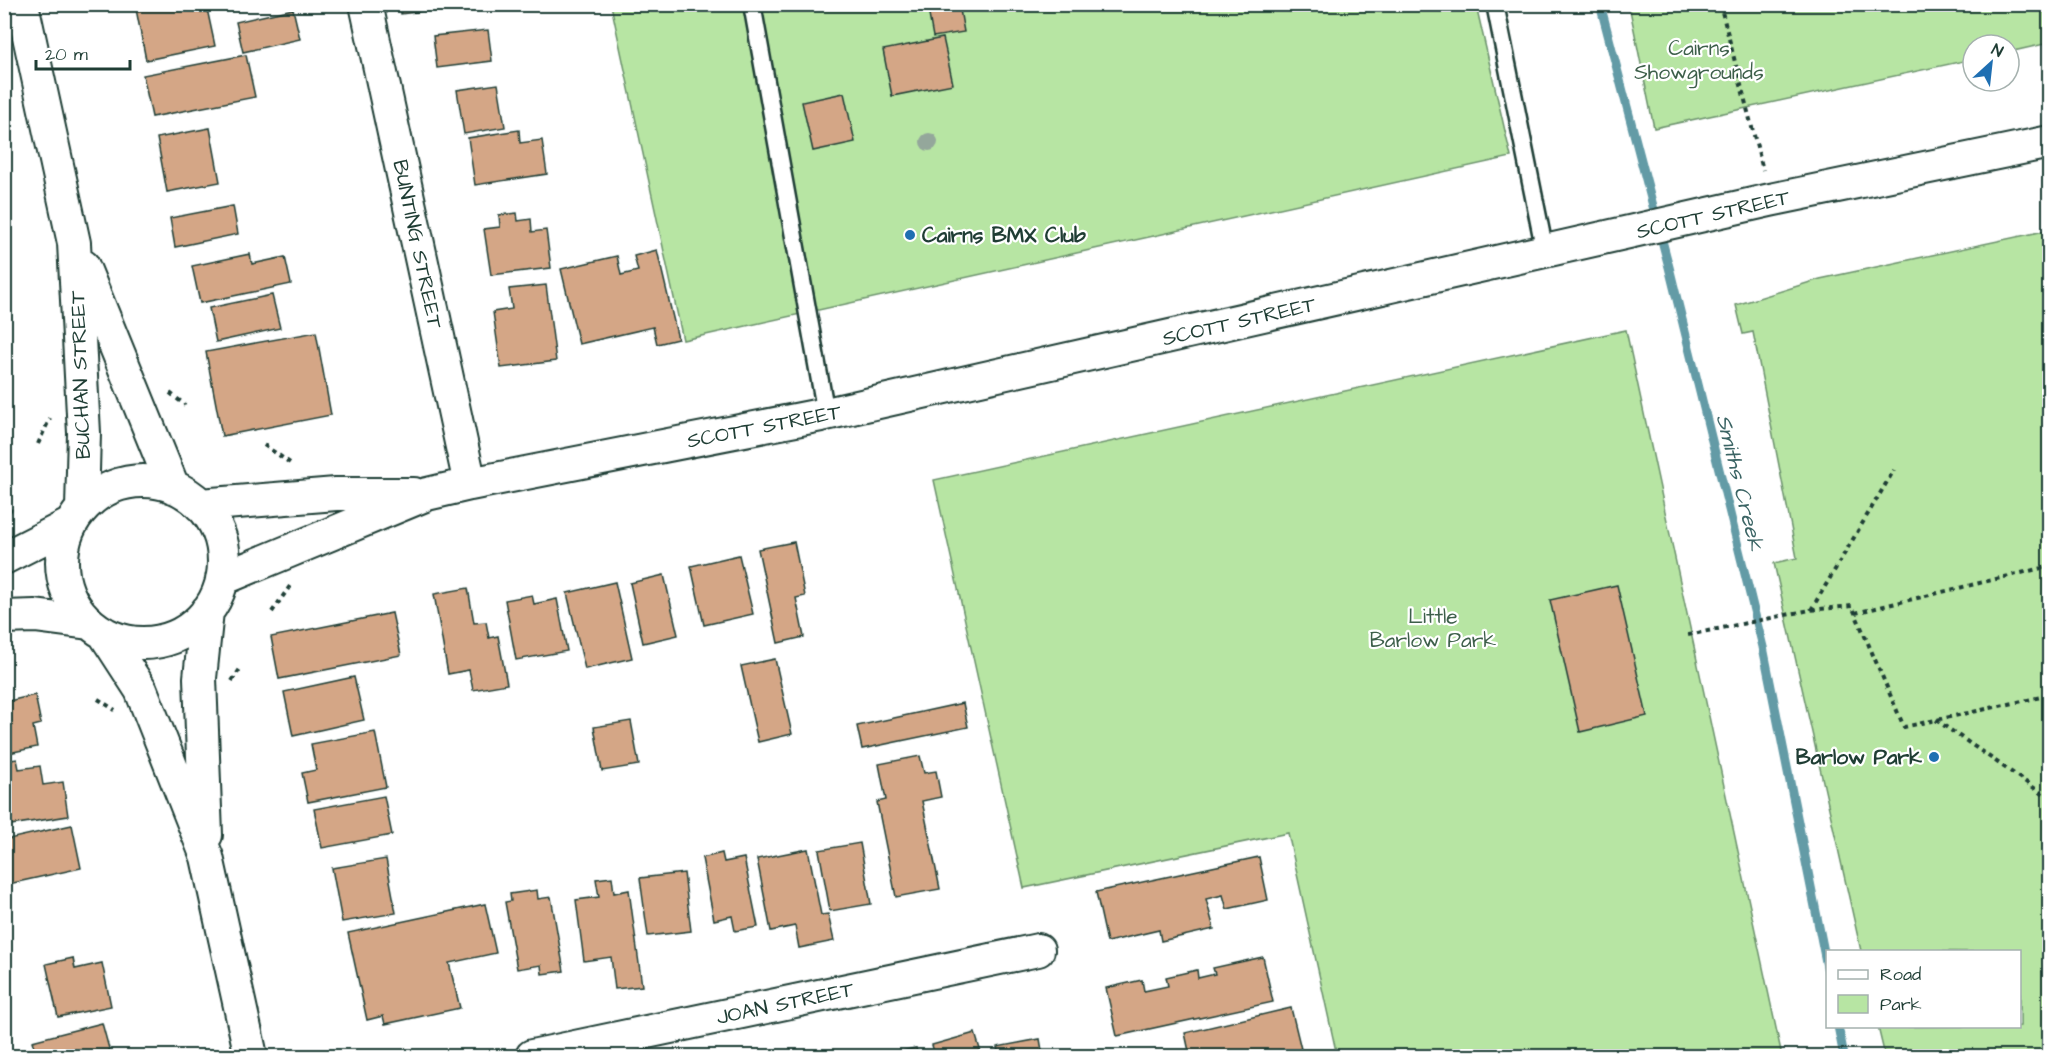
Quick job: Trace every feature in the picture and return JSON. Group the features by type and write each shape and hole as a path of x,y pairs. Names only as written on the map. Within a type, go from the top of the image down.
{"street":[{"name":"BUCHAN STREET","path":"22,4 74,243 84,433 77,516"},
{"name":"BUNTING STREET","path":"366,4 470,484"},
{"name":"SCOTT STREET","path":"222,579 427,494 826,414 1770,200 2049,142"},
{"name":"BUCHAN STREET","path":"74,243 173,487"},
{"path":"4,558 77,516 102,492 133,482 153,482 173,487 200,505 216,527 224,561 222,579 207,612 200,678 207,857"},
{"name":"SCOTT STREET","path":"200,505 336,494 427,494"},
{"path":"77,516 63,546 62,573 72,600 97,628 141,690 207,857 251,1056"},
{"path":"4,617 35,616 97,628 129,642 163,640 189,628 207,612"},
{"name":"JOAN STREET","path":"532,1056 1038,950"}],"lane":[{"path":"752,4 826,414"},
{"path":"1495,4 1545,252"}],"path":[{"path":"1720,4 1744,106 1770,200"},
{"path":"1810,610 1894,470"},
{"path":"4,520 12,507"},
{"path":"1855,613 2049,566"},
{"path":"1688,635 1810,610 1852,606 1904,726 2049,695"},
{"path":"1935,720 2043,794"}],"green space":[{"name":"Cairns BMX Club","path":"611,5 1476,5 1511,157 683,340"},
{"name":"Cairns Showgrounds","path":"1629,5 2049,5 2049,43 2021,49 2021,33 1961,33 1961,62 1654,128"},
{"name":"Barlow Park","path":"2049,230 2049,1056 1885,1056 1878,1028 2021,1028 2021,950 1861,950 1774,563 1797,558 1753,332 1743,334 1736,305 1820,279"},
{"name":"Little Barlow Park","path":"1626,330 1782,1056 1337,1056 1288,833 1024,888 934,480"}],"building":[{"path":"135,4 206,4 215,46 146,60"},
{"path":"400,4 477,4 401,14"},
{"path":"927,4 959,4 964,32 933,37"},
{"path":"293,9 300,39 243,52 236,22"},
{"path":"488,30 492,61 437,68 433,36"},
{"path":"943,38 953,84 892,96 883,50"},
{"path":"246,55 255,97 152,117 143,75"},
{"path":"498,84 505,127 464,134 457,90"},
{"path":"844,93 855,142 813,151 802,102"},
{"path":"210,128 220,182 167,192 157,138"},
{"path":"519,130 520,143 542,140 547,174 475,185 468,138"},
{"path":"233,206 238,234 175,247 170,218"},
{"path":"517,213 518,221 531,219 532,232 546,230 551,268 491,275 484,229 500,227 499,215"},
{"path":"657,250 678,339 657,344 653,327 579,344 561,269 617,256 621,275 638,271 634,256"},
{"path":"250,254 252,264 285,257 291,284 200,303 192,266"},
{"path":"546,285 556,361 501,368 493,312 512,309 509,289"},
{"path":"272,295 280,328 216,342 209,308"},
{"path":"316,332 331,415 222,436 206,352"},
{"path":"794,542 805,596 796,598 804,637 778,643 758,549"},
{"path":"739,555 753,614 704,625 691,566"},
{"path":"664,575 678,635 643,643 630,583"},
{"path":"615,582 632,658 585,669 567,593"},
{"path":"1617,585 1647,716 1580,732 1550,600"},
{"path":"468,588 474,623 486,622 489,638 498,636 507,684 473,690 469,670 448,674 434,594"},
{"path":"532,595 534,604 557,599 567,651 516,660 505,600"},
{"path":"392,613 401,655 279,679 271,637"},
{"path":"775,659 792,734 758,742 741,666"},
{"path":"354,677 364,720 293,736 284,692"},
{"path":"35,695 41,724 33,726 37,747 4,754 4,702"},
{"path":"963,703 968,727 862,749 857,726"},
{"path":"631,721 639,765 602,771 594,727"},
{"path":"375,732 386,787 308,802 302,773 316,770 311,744"},
{"path":"920,756 924,773 936,771 941,797 922,801 940,889 896,897 877,802 886,800 879,764"},
{"path":"17,759 19,769 40,766 43,785 63,782 68,816 4,826 4,761"},
{"path":"384,796 392,835 322,848 314,809"},
{"path":"72,825 81,868 4,885 4,840"},
{"path":"860,843 871,904 830,911 819,850"},
{"path":"808,849 821,915 828,914 834,941 799,948 795,926 771,931 757,859"},
{"path":"722,853 724,862 744,858 758,927 735,931 732,916 714,920 702,858"},
{"path":"1259,857 1268,900 1227,909 1223,895 1206,899 1214,929 1161,941 1159,930 1107,942 1096,892"},
{"path":"386,859 396,913 342,922 332,868"},
{"path":"684,873 691,931 648,936 640,878"},
{"path":"612,877 614,893 629,890 642,986 615,989 611,957 584,961 576,900 599,897 596,879"},
{"path":"537,890 538,899 551,897 564,971 542,974 541,965 517,969 505,902 511,901 510,894"},
{"path":"485,904 496,953 449,963 460,1008 385,1024 383,1016 367,1020 348,933"},
{"path":"1263,957 1273,1002 1117,1036 1106,988 1142,980 1144,991 1168,986 1166,977 1197,970 1198,978 1215,974 1213,968"},
{"path":"73,958 75,969 102,963 111,1006 58,1017 46,964"},
{"path":"1291,1008 1301,1049 1281,1054 1281,1056 1190,1056 1185,1033"},
{"path":"102,1023 111,1056 37,1056 32,1041"},
{"path":"975,1033 982,1056 935,1056 932,1045"},
{"path":"1040,1039 1043,1056 999,1056 997,1047"},
{"path":"916,1048 918,1056 878,1056"},
{"path":"820,1050 820,1056 790,1055"}],"waterway":[{"name":"Smiths Creek","path":"1600,4 1669,267 1763,647 1826,962"},
{"name":"Smiths Creek","path":"1838,1028 1844,1056"}],"place":[{"name":"Cairns BMX Club","path":"910,235"},
{"name":"Barlow Park","path":"1934,757"}]}
